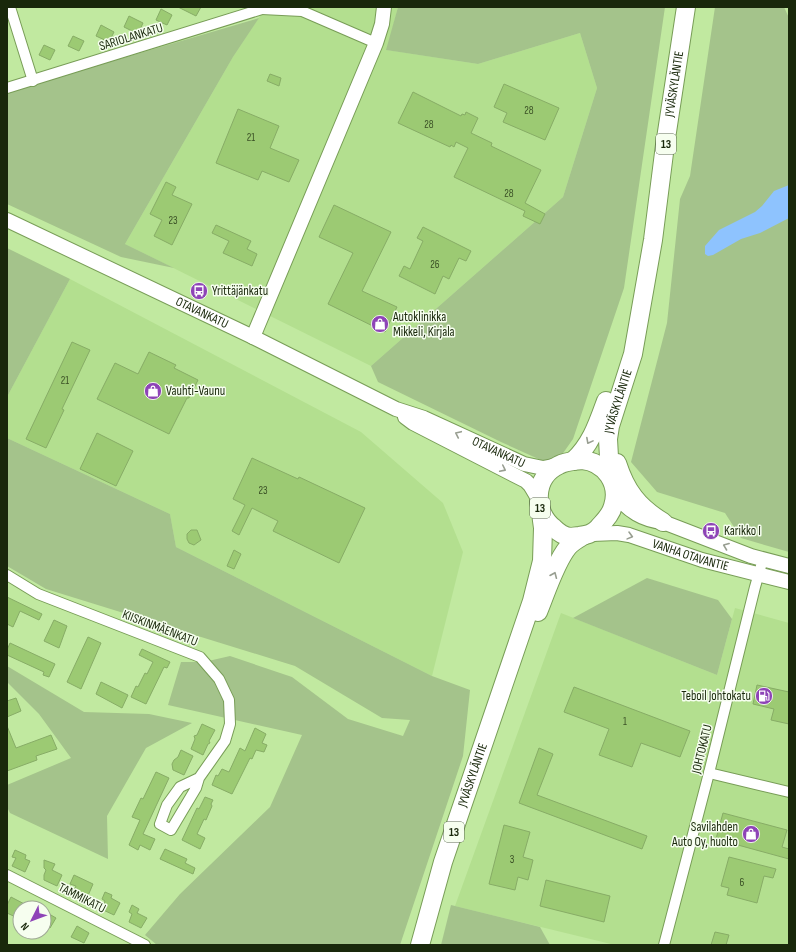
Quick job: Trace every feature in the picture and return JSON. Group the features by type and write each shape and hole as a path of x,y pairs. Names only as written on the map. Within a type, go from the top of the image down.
{"highway":[{"name":"JYVÄSKYLÄNTIE","path":"610,475 608,439 610,426 633,354 646,281 686,7"},
{"name":"JYVÄSKYLÄNTIE","path":"566,463 582,453 600,418 617,374 646,281"},
{"path":"615,412 616,458 620,473 638,503 663,522"},
{"path":"566,463 582,460 593,462 610,475"},
{"name":"13","path":"566,463 548,473 543,480 539,488 540,507 549,525 560,533 570,537 588,535 606,519 612,509 615,495 614,485 610,475"},
{"name":"JYVÄSKYLÄNTIE","path":"420,945 444,862 532,601 542,561 543,528 540,507"},
{"name":"JYVÄSKYLÄNTIE","path":"492,720 556,571 568,547 573,542 588,535"}],"main road":[{"path":"253,337 376,43 382,24 384,7"},
{"name":"OTAVANKATU","path":"7,220 253,337 396,409 424,418 524,464 543,468 566,463"},
{"name":"OTAVANKATU","path":"396,409 412,423 526,481 540,507"},
{"name":"VANHA OTAVANTIE","path":"615,495 633,512 652,521 663,522 763,559 789,566"},
{"name":"VANHA OTAVANTIE","path":"588,535 617,533 629,535 702,560 789,582"}],"street":[{"path":"10,7 33,81"},
{"path":"262,8 302,11 376,43"},
{"name":"SARIOLANKATU","path":"7,88 262,8"},
{"name":"JOHTOKATU","path":"664,945 763,559"},
{"name":"KIISKINMÄENKATU","path":"7,576 38,594 200,657 219,679 229,700 230,724 225,741 199,778 196,788 171,830 160,824 167,805 180,788 199,778"},
{"path":"709,773 789,792"},
{"name":"TAMMIKATU","path":"7,875 145,945"}],"shaded area":[{"path":"266,7 398,7 387,50 478,64 580,33 597,88 563,197 371,366 125,244 233,57"},
{"path":"398,7 665,7 624,288 573,439 554,466 378,382 371,366 563,197 597,88 580,33 478,64 386,50"},
{"path":"715,7 784,7 789,18 789,552 741,538 725,513 657,492 631,462 667,323 680,199 690,176"},
{"path":"259,18 233,57 125,244 174,268 121,257 7,204 7,92"},
{"path":"7,248 70,279 7,397"},
{"path":"70,279 361,432 443,503 463,552 432,676 176,547 170,514 7,438 7,397"},
{"path":"7,438 170,514 176,547 432,676 470,690 463,756 400,945 157,945 145,935 180,894 270,807 302,735 168,705 181,662 204,662 230,656 292,677 348,719 403,736 410,720 382,718 295,666 46,589 7,566"},
{"path":"647,578 718,600 732,619 717,675 573,618"},
{"path":"735,608 789,623 789,945 615,945 455,906 561,613 717,675"},
{"path":"7,666 84,712 149,714 192,723 146,748 107,816 108,859 10,813 7,807 7,785 71,758 39,714 7,682"},
{"path":"451,905 540,927 550,945 441,945"}],"water":[{"path":"789,185 789,218 760,233 741,239 713,255 708,256 705,254 705,246 719,230 755,212 774,191"}],"building":[{"path":"178,7 201,7 196,16"},
{"path":"161,9 172,15 167,25 156,20"},
{"path":"129,16 143,23 138,34 124,27"},
{"path":"101,25 114,32 109,42 96,36"},
{"path":"73,36 84,41 79,51 68,46"},
{"path":"44,45 55,50 50,60 39,55"},
{"path":"270,74 281,78 279,86 267,81"},
{"path":"504,84 559,108 545,140 503,122 507,113 494,107"},
{"path":"413,92 461,116 462,114 465,115 466,112 478,118 471,133 492,143 491,146 541,170 525,203 545,214 540,224 523,216 525,211 454,177 468,148 456,142 454,147 451,145 450,147 398,123"},
{"path":"238,109 279,126 270,148 299,160 289,182 262,171 258,180 216,163"},
{"path":"166,182 176,187 172,195 192,204 172,245 154,236 162,220 150,214"},
{"path":"334,205 391,232 362,291 397,307 385,332 328,304 353,253 319,237"},
{"path":"216,225 251,241 247,249 257,254 252,266 223,253 229,241 212,233"},
{"path":"423,227 471,251 466,261 459,258 449,279 443,276 435,294 399,276 404,266 410,269 423,241 417,238"},
{"path":"72,342 90,350 62,409 64,410 46,448 26,439"},
{"path":"149,352 176,365 174,368 198,380 169,434 97,399 115,363 138,374"},
{"path":"97,433 133,451 116,486 80,469"},
{"path":"252,458 298,479 299,477 365,508 339,563 273,531 278,521 252,508 239,535 232,531 245,505 233,499"},
{"path":"191,530 197,530 201,540 194,545 189,543 187,539 187,534"},
{"path":"234,550 241,554 234,569 227,566"},
{"path":"7,597 42,614 39,620 20,611 13,627 7,624"},
{"path":"54,620 67,626 59,648 44,641"},
{"path":"88,637 101,643 81,689 67,682"},
{"path":"10,643 55,664 49,677 43,675 44,672 7,655 7,650"},
{"path":"142,649 170,662 167,668 164,667 146,704 131,697 136,686 138,687 145,673 147,674 153,662 139,655"},
{"path":"101,682 128,695 122,708 96,694"},
{"path":"757,685 789,692 789,724 771,720 774,709 753,704"},
{"path":"574,687 690,731 680,757 641,743 632,767 599,755 609,729 564,712"},
{"path":"16,698 21,711 7,717 7,701"},
{"path":"202,724 215,730 203,755 191,749 195,739 194,736 197,735"},
{"path":"7,726 16,748 51,735 57,749 36,756 37,760 7,771"},
{"path":"255,728 266,734 262,743 267,745 264,752 256,750 252,759 250,758 232,794 212,785 216,775 218,776 222,769 229,772 240,748 245,751"},
{"path":"539,748 553,754 537,795 647,836 642,849 519,803"},
{"path":"181,750 193,756 184,775 173,770 172,764 178,757"},
{"path":"156,772 169,778 143,834 155,839 150,850 140,845 138,850 129,845 140,820 132,817 141,798 143,799"},
{"path":"205,797 213,800 206,820 204,819 197,834 205,838 200,849 182,840 197,808 199,809"},
{"path":"723,813 787,830 782,847 789,849 789,859 716,839"},
{"path":"504,825 530,832 523,857 533,860 528,880 518,877 515,890 489,884"},
{"path":"165,849 187,859 185,863 195,868 193,874 160,859"},
{"path":"15,850 26,855 25,859 30,861 25,872 12,866 16,858 12,857"},
{"path":"729,857 776,869 773,878 764,876 757,903 727,895 729,888 721,886"},
{"path":"44,860 55,864 52,870 62,875 57,886 44,880 46,870 44,868"},
{"path":"74,875 93,884 87,898 73,893 76,886 70,884"},
{"path":"546,880 610,896 604,922 540,906"},
{"path":"105,892 112,895 111,898 120,903 114,915 101,909 105,901 102,899"},
{"path":"11,897 17,900 12,900 12,915 7,913 7,905"},
{"path":"132,905 139,909 137,913 147,918 141,928 129,922 132,914 129,912"},
{"path":"52,916 56,918 52,925"},
{"path":"77,926 89,933 84,943 71,937"},
{"path":"715,932 729,935 726,945 711,945"}],"place":[{"name":"Yrittäjänkatu","path":"199,291"},
{"name":"Autoklinikka Mikkeli, Kirjala","path":"380,324"},
{"name":"Vauhti-Vaunu","path":"153,391"},
{"name":"Karikko I","path":"711,531"},
{"name":"Teboil Johtokatu","path":"764,696"},
{"name":"Savilahden Auto Oy, huolto","path":"751,834"}]}
